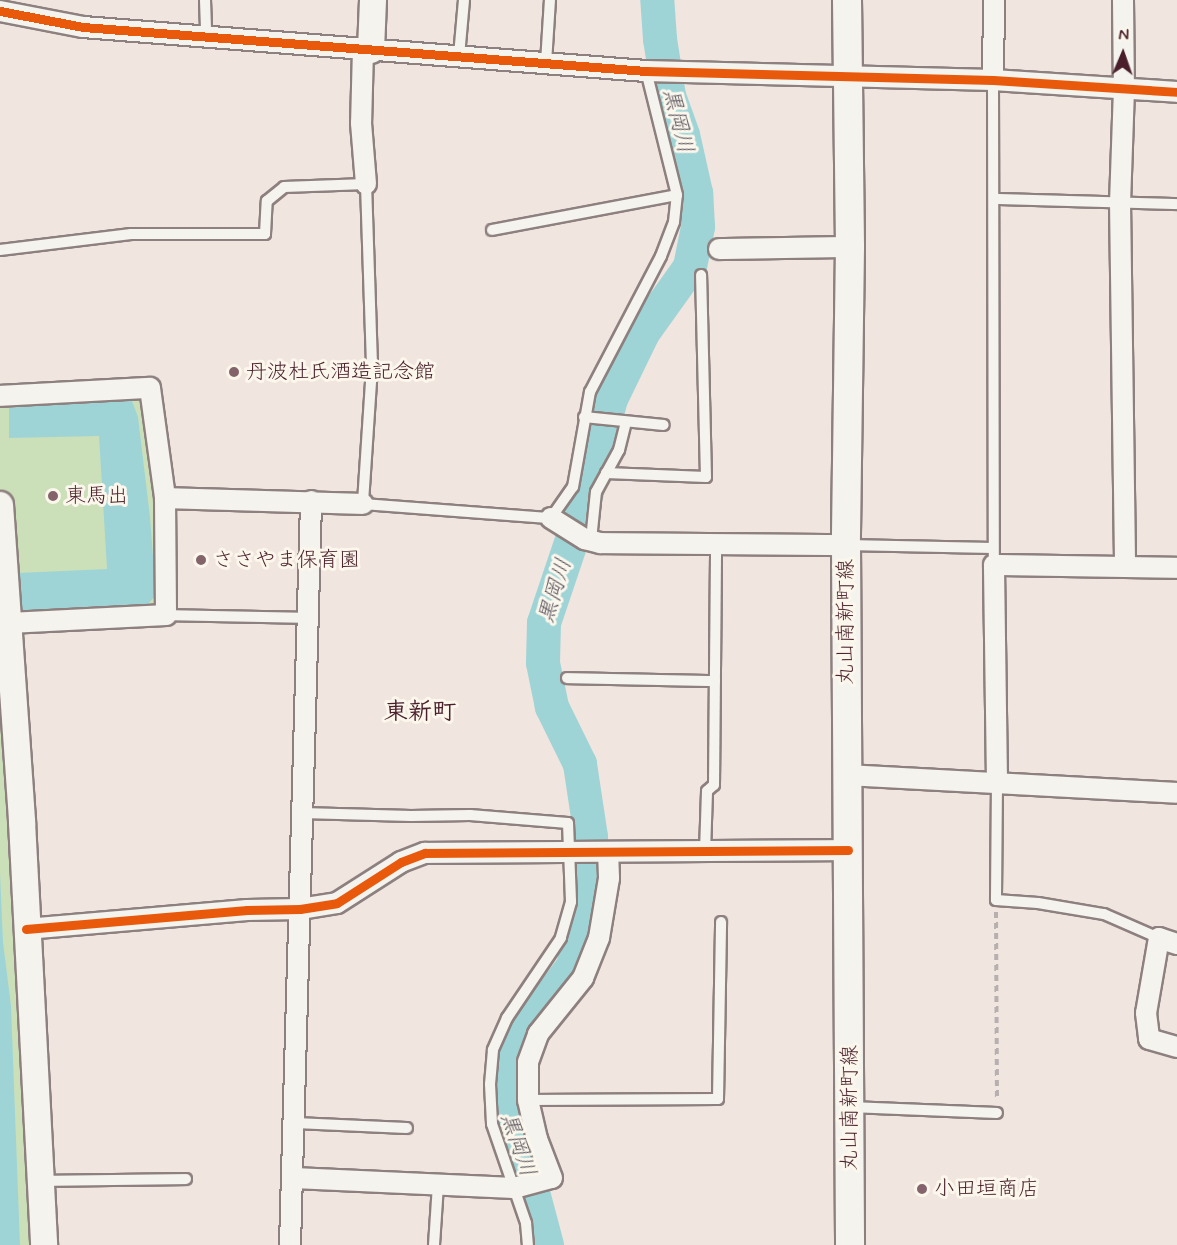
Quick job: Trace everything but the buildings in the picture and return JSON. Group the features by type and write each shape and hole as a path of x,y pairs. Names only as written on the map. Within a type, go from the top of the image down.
{"main road":[{"name":"丸山南新町線","path":"847,0 846,76 850,247 846,545 850,1245"}],"street":[{"path":"366,184 362,123 367,50 374,0"},
{"path":"993,80 994,0"},
{"path":"1123,0 1124,89 1120,202 1125,567"},
{"path":"0,11 83,27 646,71 993,80 1177,92"},
{"path":"720,249 850,247"},
{"path":"0,396 150,388 165,498 166,615 9,623"},
{"path":"165,498 363,504"},
{"path":"290,1245 294,1178 311,501"},
{"path":"0,507 9,623 44,1245"},
{"path":"558,523 588,540 600,543 846,545"},
{"path":"998,782 994,556 1125,567 1177,568"},
{"path":"847,775 1177,793"},
{"path":"26,929 247,910 300,909 337,903 401,862 425,853 848,850"},
{"path":"294,1178 517,1187 552,1178 537,1139 528,1100 528,1062 538,1034 583,978 599,938 609,878 605,852"},
{"path":"1168,941 1146,1013 1149,1039 1177,1047"}],"lane":[{"path":"205,0 206,36"},
{"path":"459,56 464,0"},
{"path":"546,63 550,0"},
{"path":"0,250 131,234 265,234 267,201 284,187 366,184 372,367 363,504 558,523 573,487 590,392 661,256 674,222 677,195 646,71"},
{"path":"846,545 994,556 993,80"},
{"path":"492,230 677,195"},
{"path":"995,199 1177,204"},
{"path":"606,473 706,477 701,275"},
{"path":"584,417 664,425"},
{"path":"588,540 596,492 619,450 626,422"},
{"path":"705,852 707,791 714,785 717,545"},
{"path":"166,615 308,618"},
{"path":"567,678 715,681"},
{"path":"998,782 996,900 1104,914 1168,941"},
{"path":"302,813 470,815 568,823 572,902 561,938 507,1018 493,1050 489,1084 492,1124 517,1187 526,1223 528,1245"},
{"path":"528,1100 718,1099 721,922"},
{"path":"850,1107 997,1113"},
{"path":"295,1123 407,1128"},
{"path":"40,1181 186,1179"},
{"path":"434,1245 438,1184"}],"path":[{"path":"996,900 997,1113"}],"green space":[{"path":"152,397 167,615 4,619 34,1245 0,1245 0,405"}],"water":[{"path":"124,397 132,401 138,417 150,517 156,595 148,604 138,608 18,613 17,573 107,569 99,436 9,438 9,408"},
{"path":"0,872 3,942 11,1006 20,1245 0,1245"}],"waterway":[{"name":"黒岡川","path":"547,1245 530,1181 505,1121 501,1086 505,1051 519,1022 550,997 574,965 582,884 591,837 580,764 552,707 543,663 544,623 584,504 611,399 643,333 690,267 698,227 696,193 683,135 669,96 660,39 657,0"}],"cycle path":[{"path":"0,11 83,27 646,71 993,80 1177,92"},
{"path":"26,929 247,910 300,909 337,903 401,862 425,853 848,850"}],"place":[{"name":"丹波杜氏酒造記念館","path":"234,372"},
{"name":"東馬出","path":"53,496"},
{"name":"ささやま保育園","path":"201,560"},
{"name":"小田垣商店","path":"922,1189"}],"district":[{"name":"東新町","path":"420,713"}]}
